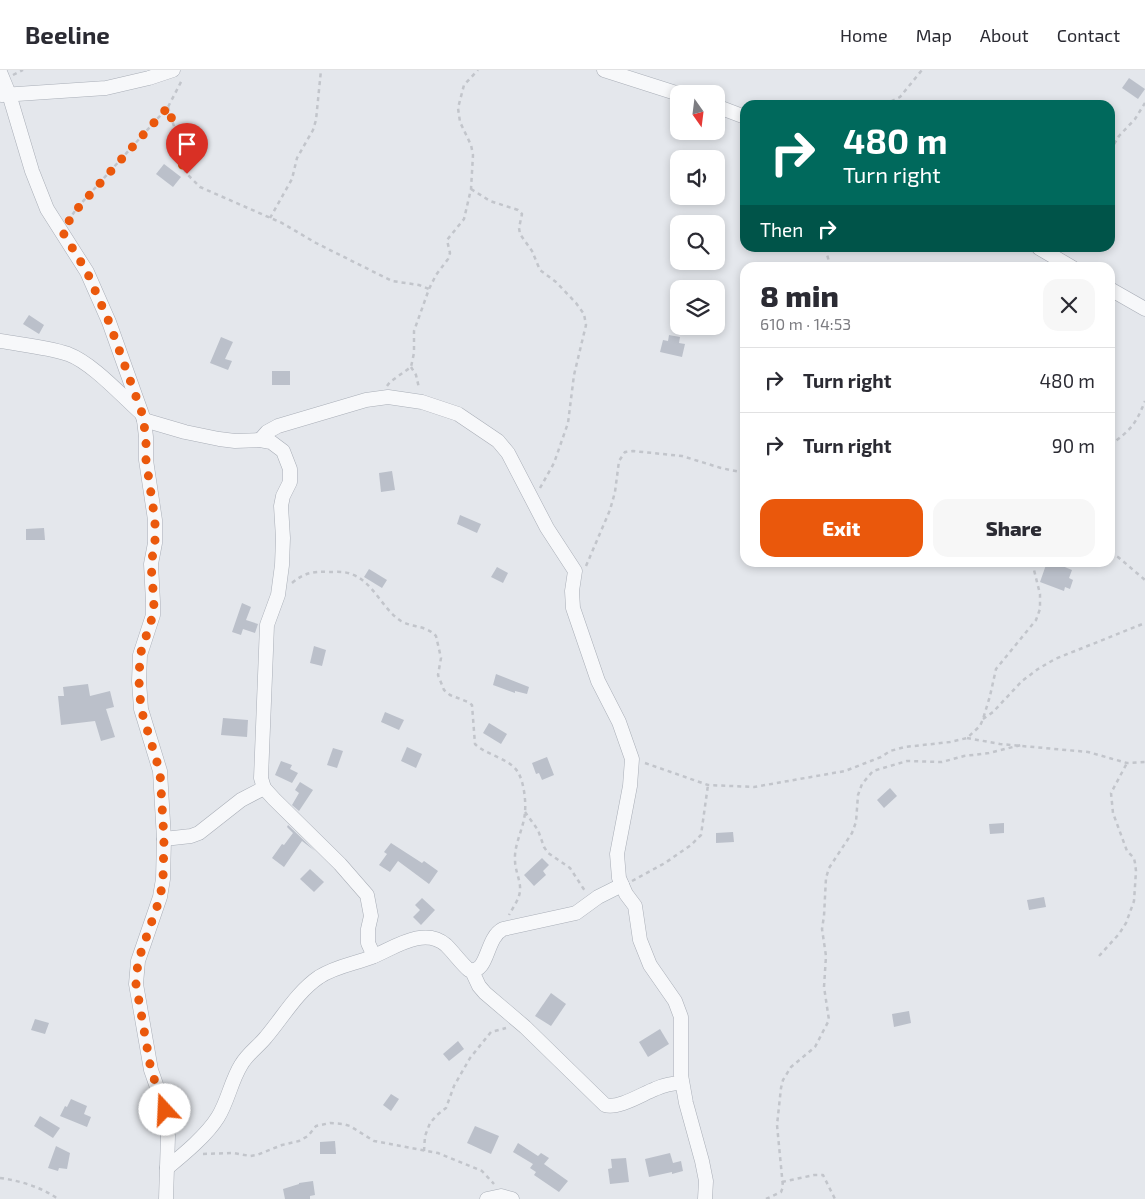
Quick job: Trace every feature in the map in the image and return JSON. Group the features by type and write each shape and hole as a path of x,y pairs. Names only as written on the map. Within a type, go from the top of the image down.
{"street":[{"path":"604,70 670,91"},
{"path":"0,72 5,95 47,209 87,272 109,322 143,417 146,437 146,460 155,520 155,543 151,564 154,602 153,615 140,655 139,681 141,709 160,772 164,839 163,879 160,898 138,961 136,984 151,1070 165,1110 168,1136 166,1199"},
{"path":"5,95 106,88 149,78 178,74"},
{"path":"725,109 740,115"},
{"path":"1046,252 1062,262"},
{"path":"1115,292 1145,309"},
{"path":"0,341 50,349 70,355 84,362 143,417 185,432 219,439 235,442 260,440 271,442 286,455 290,469 290,482 283,496 281,506 283,547 278,595 267,625 261,778 264,788 340,864 368,895 371,916 368,929 368,943 374,956"},
{"path":"260,440 267,432 278,426 366,400 388,397 422,402 458,414 498,441 508,453 547,528 575,572 572,598 576,620 598,681 619,722 632,759 630,786 616,854 619,878 626,894 635,906 640,940 650,965 675,1001 681,1017 682,1083 706,1181 705,1199"},
{"path":"164,839 191,836 199,833 241,800 264,788"},
{"path":"472,971 481,967 496,932 576,913 591,901 622,885"},
{"path":"167,1168 211,1127 218,1117 241,1064 266,1037 295,1000 317,978 329,971 421,938 434,938 446,945 472,971 479,986 485,993 526,1027 605,1105 617,1105 655,1088 682,1083"}],"path":[{"path":"270,218 292,179 297,158 313,130 316,120 321,70"},
{"path":"388,397 387,387 390,382 411,367 414,353 414,331 420,311 436,275 448,259 450,253 447,240 464,219 471,189 473,155 460,122 458,108 464,85 478,70"},
{"path":"894,100 906,92 922,70"},
{"path":"62,231 78,208 168,107 178,74"},
{"path":"1115,143 1135,119 1145,103"},
{"path":"168,107 177,136 182,164 187,174 200,187 270,218 392,281 419,285 429,289"},
{"path":"471,189 490,201 518,210 522,214 519,228 520,234 532,251 540,270 556,282 576,303 586,318 574,375 568,423 554,463 538,492 535,504"},
{"path":"411,367 416,375 422,402"},
{"path":"1115,441 1132,427 1145,402"},
{"path":"585,568 610,510 615,492 619,461 625,452 633,451 682,456 740,472"},
{"path":"1115,556 1145,580"},
{"path":"967,738 980,726 983,719 996,669 1036,620 1040,609 1040,594 1033,567"},
{"path":"278,595 310,571 350,573 359,578 372,590 386,609 402,622 419,626 436,636 441,658 438,675 444,690 450,695 472,705 475,744 481,750 513,766 519,773 523,788 525,812 514,859 520,891 517,902 503,929"},
{"path":"983,719 993,712 1022,681 1044,665 1145,623"},
{"path":"632,759 708,785 754,787 845,771 881,757 890,751 905,747 950,742 967,738 1000,744 1088,752 1127,763 1145,762"},
{"path":"766,1199 781,1192 782,1182 777,1125 782,1080 791,1067 815,1047 829,1020 824,986 826,956 822,929 826,878 829,868 852,833 856,822 858,795 862,784 873,771 906,760 942,762 1020,745"},
{"path":"1099,956 1119,934 1126,923 1134,901 1136,878 1134,858 1127,851 1113,813 1111,793 1127,763"},
{"path":"622,885 636,880 665,863 691,845 701,835 708,785"},
{"path":"525,812 538,830 544,847 570,868 591,901"},
{"path":"424,1151 425,1136 430,1123 446,1108 454,1086 470,1058 491,1032 512,1027 526,1027"},
{"path":"179,1158 207,1153 257,1155 282,1145 299,1141 308,1136 316,1126 330,1123 350,1126 374,1141 438,1153 482,1172 492,1180 500,1198"},
{"path":"782,1182 823,1174 835,1199"},
{"path":"0,1178 45,1190 58,1199"}],"building":[{"path":"1129,78 1145,89 1138,99 1122,88"},
{"path":"164,164 181,177 173,187 156,174"},
{"path":"29,315 44,325 39,334 23,324"},
{"path":"669,335 680,337 679,343 685,344 682,357 660,352 663,340 668,341"},
{"path":"221,337 233,342 225,359 232,361 228,370 210,363"},
{"path":"272,371 290,371 290,385 272,385"},
{"path":"392,471 395,490 381,492 379,473"},
{"path":"460,515 481,524 477,533 457,524"},
{"path":"44,528 45,540 26,540 26,529"},
{"path":"497,567 508,573 503,583 491,577"},
{"path":"1045,567 1065,567 1072,570 1069,578 1073,580 1070,589 1065,587 1064,591 1040,582"},
{"path":"369,569 387,580 382,588 364,577"},
{"path":"242,603 251,607 246,620 258,624 255,633 243,629 241,635 232,632"},
{"path":"314,646 326,650 322,666 310,663"},
{"path":"496,674 529,687 527,694 515,691 515,693 493,685"},
{"path":"88,684 90,696 110,691 114,707 106,709 115,737 101,741 95,721 61,725 58,696 64,696 63,687"},
{"path":"385,712 404,720 399,730 381,722"},
{"path":"223,718 248,720 247,737 221,735"},
{"path":"489,723 507,734 501,744 483,733"},
{"path":"407,747 422,754 416,768 401,761"},
{"path":"333,748 343,751 337,768 327,765"},
{"path":"547,757 554,775 542,780 539,773 536,774 532,763"},
{"path":"281,761 292,765 290,769 298,773 292,783 275,775"},
{"path":"300,782 313,790 299,811 292,805 299,793 295,790"},
{"path":"890,788 897,796 884,808 877,800"},
{"path":"1004,823 1004,833 990,834 989,824"},
{"path":"288,825 315,851 302,841 284,867 272,858 293,833 287,827"},
{"path":"733,832 734,842 716,843 716,833"},
{"path":"391,843 438,871 429,884 398,861 390,872 379,865 387,854 384,852"},
{"path":"542,858 549,865 543,871 546,875 534,886 524,875"},
{"path":"310,869 324,882 314,892 300,879"},
{"path":"1044,897 1046,907 1029,910 1027,900"},
{"path":"422,898 435,910 421,925 413,917 420,910 415,905"},
{"path":"551,993 566,1004 551,1026 535,1016"},
{"path":"909,1011 911,1023 894,1027 892,1014"},
{"path":"35,1019 49,1023 45,1034 31,1030"},
{"path":"660,1029 669,1044 648,1057 639,1042"},
{"path":"458,1041 464,1049 449,1061 443,1054"},
{"path":"391,1094 399,1099 391,1111 383,1105"},
{"path":"71,1099 87,1106 84,1114 91,1117 87,1127 60,1116"},
{"path":"40,1116 60,1128 53,1138 34,1126"},
{"path":"475,1126 499,1136 491,1154 467,1143"},
{"path":"335,1141 336,1154 320,1154 320,1142"},
{"path":"518,1143 538,1156 541,1153 549,1158 544,1164 568,1181 559,1192 534,1175 536,1172 530,1168 533,1164 513,1152"},
{"path":"56,1146 70,1153 67,1169 59,1168 58,1171 48,1168"},
{"path":"670,1153 673,1163 681,1161 683,1171 649,1177 645,1159"},
{"path":"626,1158 629,1182 610,1184 608,1169 612,1168 611,1159"},
{"path":"313,1181 315,1195 310,1196 310,1199 285,1199 283,1189 299,1183"}],"route":[{"path":"165,1110 151,1070 136,984 138,961 160,898 163,879 164,839 160,772 141,709 139,681 140,655 153,615 154,602 151,564 155,543 155,520 146,460 146,437 142,413 109,322 87,272 62,231 78,208 168,107 177,136 182,164 187,174"}]}
